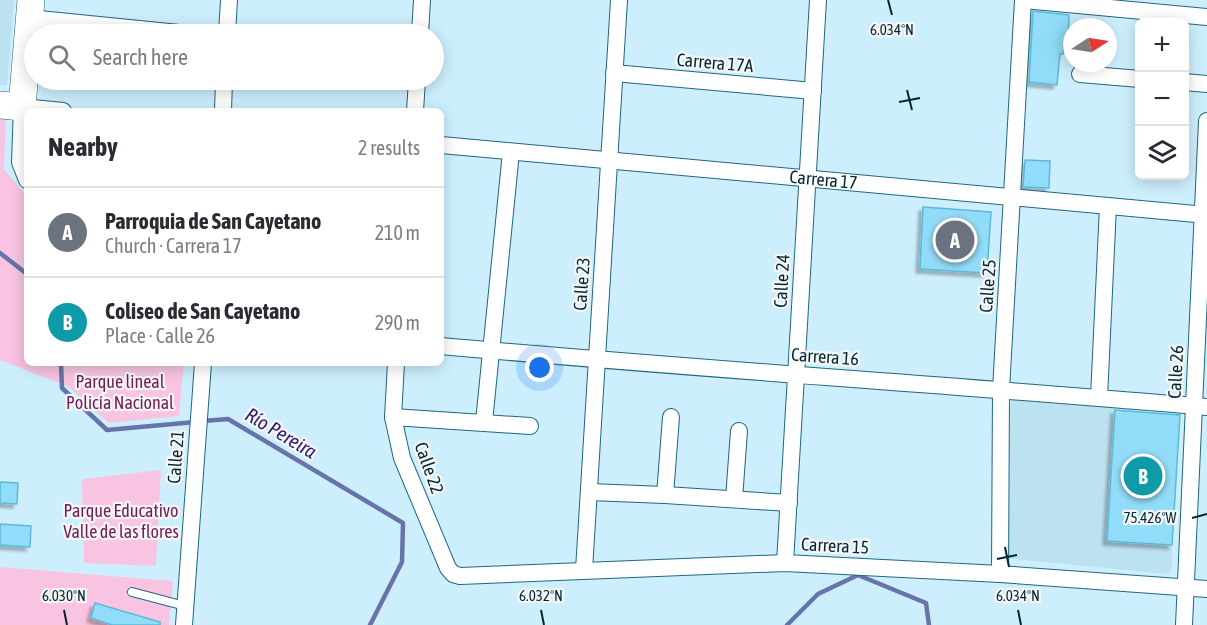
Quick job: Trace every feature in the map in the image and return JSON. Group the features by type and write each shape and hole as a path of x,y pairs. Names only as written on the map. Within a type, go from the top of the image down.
{"main road":[{"path":"27,24 30,9"},
{"path":"11,106 24,40"}],"street":[{"path":"228,24 229,0"},
{"path":"421,24 422,0"},
{"name":"Calle 23","path":"584,570 619,0"},
{"name":"Calle 24","path":"785,563 818,0"},
{"path":"1023,0 1207,17"},
{"name":"Calle 25","path":"1000,574 1001,390 1023,0"},
{"path":"30,9 125,24"},
{"name":"Carrera 17A","path":"614,73 813,91"},
{"path":"1080,74 1135,79"},
{"path":"1189,82 1207,84"},
{"path":"223,108 224,90"},
{"path":"415,108 416,90"},
{"path":"24,172 20,162 11,106 32,108"},
{"name":"Calle 26","path":"1184,625 1200,407 1207,121"},
{"name":"Carrera 17","path":"444,146 1205,215"},
{"path":"484,422 511,152"},
{"path":"1099,398 1108,206"},
{"name":"Carrera 16","path":"444,345 597,360 1200,407"},
{"name":"Calle 21","path":"184,625 203,366"},
{"name":"Calle 22","path":"396,366 393,417 402,458 448,568 453,574 460,576"},
{"path":"393,417 530,426"},
{"path":"665,495 671,417"},
{"path":"734,499 740,431"},
{"path":"589,492 789,503"},
{"name":"Carrera 15","path":"460,576 785,563 1000,574 1207,590"}],"lane":[{"path":"132,592 185,606"}],"shaded area":[{"path":"0,0 14,0 7,85 0,85"},
{"path":"1011,399 1115,406 1107,541 1172,545 1172,568 1167,574 1004,558"}],"green space":[{"name":"Parque lineal Policía Nacional","path":"0,110 6,111 4,169 24,193 24,366 184,366 179,416 109,423 69,387 0,360"},
{"name":"Parque Educativo Valle de las flores","path":"161,470 156,566 84,563 82,479"},
{"path":"0,567 173,581 169,625 0,625"}],"building":[{"path":"1033,11 1069,15 1069,18 1063,18 1063,54 1060,54 1057,85 1029,82"},
{"path":"1025,160 1050,161 1049,188 1023,187"},
{"path":"923,207 991,212 987,273 920,269"},
{"path":"1115,410 1180,415 1172,545 1107,541"},
{"path":"0,482 18,483 17,504 0,503"},
{"path":"0,524 31,526 30,547 0,545"},
{"path":"95,603 160,622 160,625 112,625 91,618"}],"waterway":[{"name":"Río Pereira","path":"0,253 24,272"},
{"name":"Río Pereira","path":"61,366 62,388 107,430 195,422"},
{"name":"Río Pereira","path":"203,421 228,419 403,523 402,562 370,625"},
{"name":"Río Pereira","path":"787,625 818,594 858,575 926,603 929,625"}],"place":[{"name":"Parroquia de San Cayetano","path":"955,240"},
{"name":"Coliseo de San Cayetano","path":"1143,476"}]}
